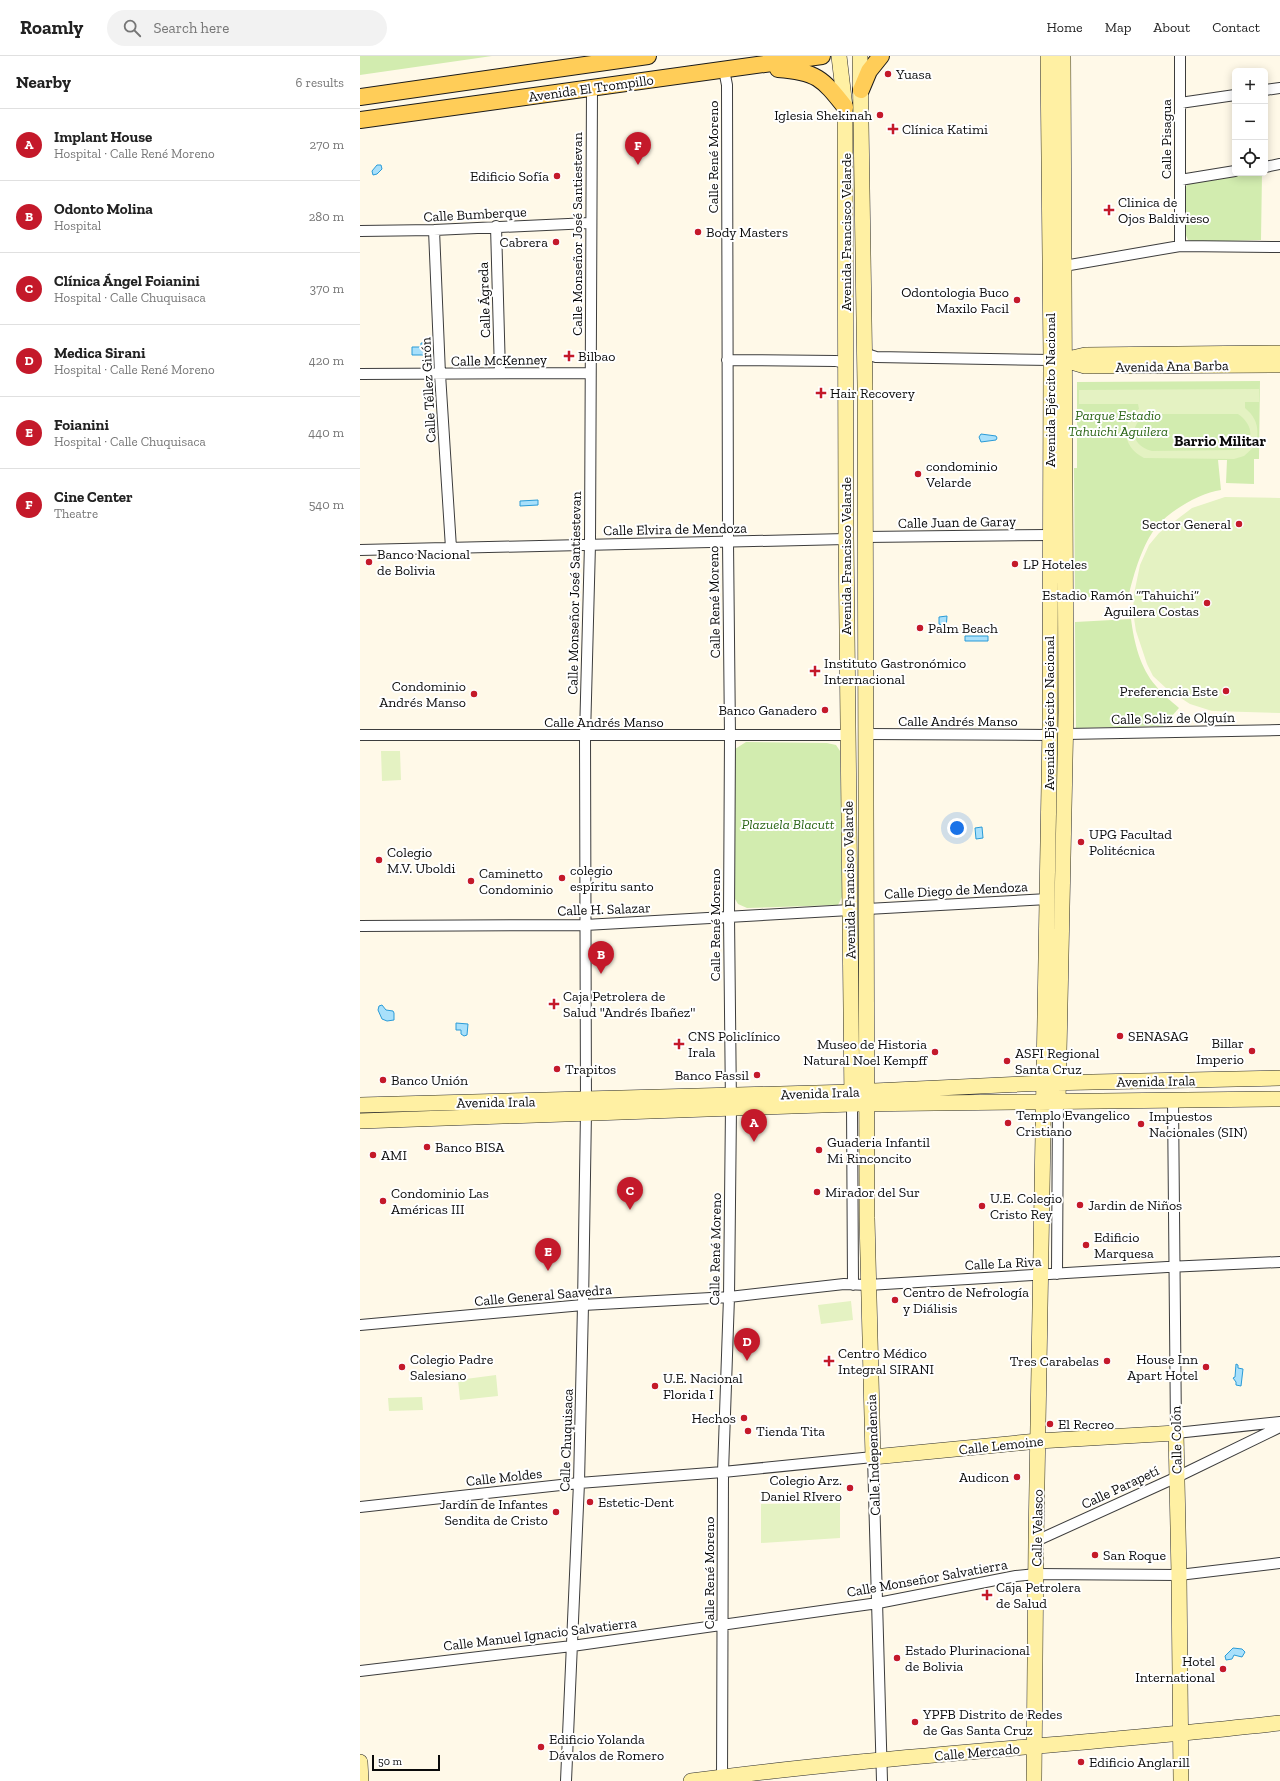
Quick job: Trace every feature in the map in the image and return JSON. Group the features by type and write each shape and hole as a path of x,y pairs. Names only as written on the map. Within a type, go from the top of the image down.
{"main road":[{"name":"Avenida El Trompillo","path":"360,97 648,56"},
{"name":"Avenida El Trompillo","path":"360,120 822,56"},
{"path":"861,90 869,71 881,56"},
{"path":"747,67 800,71 816,76 828,86 845,107"}],"street":[{"name":"Avenida Francisco Velarde","path":"839,56 845,107 846,539 852,1098"},
{"name":"Avenida Francisco Velarde","path":"860,56 865,385 867,1097"},
{"name":"Avenida Ejército Nacional","path":"1048,56 1057,360 1066,535 1066,733 1063,893 1052,902"},
{"name":"Avenida Ejército Nacional","path":"1042,1275 1052,1083 1050,535 1057,360 1064,266 1063,56"},
{"name":"Calle Pisagua","path":"1180,56 1180,246"},
{"name":"Calle René Moreno","path":"722,1779 723,1472 729,1297 730,1102 727,85 724,70"},
{"name":"Calle Monseñor José Santiestevan","path":"586,1106 585,736 590,544 590,223 592,88"},
{"path":"1268,90 1280,88"},
{"path":"1180,103 1232,95"},
{"path":"1268,166 1280,164"},
{"path":"1180,180 1232,171"},
{"name":"Calle Bumberque","path":"360,231 434,230 496,226 590,223"},
{"name":"Calle Ágreda","path":"496,226 500,373"},
{"name":"Calle Téllez Girón","path":"434,230 440,374 451,548"},
{"path":"1064,266 1180,246 1280,247"},
{"path":"846,325 849,328 850,342 852,346 864,351"},
{"name":"Avenida Ana Barba","path":"864,351 870,356 878,357 1057,360 1086,355 1235,359 1280,365"},
{"name":"Avenida Ana Barba","path":"1235,359 1280,353"},
{"path":"727,360 836,361 856,368 860,372 865,385"},
{"name":"Calle McKenney","path":"360,374 590,373"},
{"path":"846,539 850,530 856,527 860,528 865,536"},
{"path":"1050,535 1058,542 1066,535"},
{"name":"Calle Juan de Garay","path":"865,536 1050,535"},
{"name":"Calle Elvira de Mendoza","path":"360,550 846,539"},
{"path":"848,735 853,726 856,725 860,726 866,734"},
{"name":"Calle Soliz de Olguín","path":"1066,733 1280,730"},
{"path":"1050,733 1058,741 1066,733"},
{"name":"Calle Andrés Manso","path":"866,734 1050,733"},
{"name":"Calle Andrés Manso","path":"360,734 585,736 848,735"},
{"path":"850,910 854,902 858,901 866,908"},
{"name":"Calle Diego de Mendoza","path":"866,908 1052,902"},
{"name":"Calle H. Salazar","path":"360,926 585,925 850,910"},
{"name":"Avenida Irala","path":"360,1106 586,1106 730,1102 852,1098 1052,1083 1280,1078"},
{"name":"Avenida Irala","path":"867,1097 1051,1101 1280,1099"},
{"name":"Calle Independencia","path":"867,1097 868,1285 882,1781"},
{"path":"852,1098 853,1285"},
{"name":"Calle Colón","path":"1173,1100 1176,1433 1180,1575 1181,1781"},
{"name":"Avenida Ejército Nacional","path":"1051,1101 1057,1274"},
{"name":"Avenida Irala","path":"360,1121 586,1106"},
{"name":"Calle Chuquisaca","path":"566,1781 579,1483 586,1106"},
{"name":"Calle La Riva","path":"729,1297 844,1284 868,1285 1175,1266 1280,1262"},
{"name":"Calle Velasco","path":"1034,1781 1036,1541 1042,1275"},
{"name":"Calle General Saavedra","path":"360,1325 583,1305 729,1297"},
{"name":"Calle Lemoine","path":"723,1472 1038,1441 1176,1433 1280,1422"},
{"name":"Calle Parapetí","path":"1036,1541 1177,1477 1280,1427"},
{"name":"Calle Moldes","path":"360,1507 579,1483 723,1472"},
{"name":"Calle Monseñor Salvatierra","path":"723,1624 878,1603 1016,1576 1036,1574 1180,1575 1280,1563"},
{"name":"Calle Manuel Ignacio Salvatierra","path":"360,1671 572,1646 723,1624"},
{"name":"Calle Mercado","path":"690,1781 722,1779 882,1759 1181,1734 1280,1723"},
{"path":"360,1762 361,1781"}],"green space":[{"path":"360,56 492,56 360,75"},
{"path":"1232,176 1262,176 1261,240 1195,242 1188,240 1185,233 1186,187 1188,183 1192,181"},
{"name":"Parque Estadio Tahuichi Aguilera","path":"1260,381 1259,459 1254,459 1254,484 1226,483 1227,460 1218,460 1221,490 1195,498 1186,503 1170,514 1157,526 1143,549 1129,594 1075,598 1074,468 1077,468 1077,382"},
{"path":"1259,389 1259,402 1245,402 1245,408 1255,420 1257,429 1256,445 1244,456 1234,459 1144,458 1132,448 1126,435 1128,422 1139,409 1138,404 1079,404 1079,390","holes":["1148,414 1238,414 1247,423 1250,428 1250,434 1247,443 1235,450 1152,451 1139,445 1134,434 1137,423"]},
{"name":"Estadio Ramón “Tahuichi” Aguilera Costas","path":"1225,497 1280,498 1280,713 1212,711 1190,704 1167,689 1153,676 1147,664 1136,631 1133,612 1134,594 1140,565 1149,545 1159,533 1192,508"},
{"path":"1131,619 1136,646 1150,679 1158,689 1179,708 1163,726 1076,728 1075,622"},
{"name":"Plazuela Blacutt","path":"746,742 827,743 836,745 840,751 842,897 838,905 747,908 738,904 735,899 735,749"},
{"path":"381,751 400,751 401,780 382,781"},
{"path":"851,1301 853,1320 821,1324 818,1305"},
{"path":"496,1375 498,1396 460,1400 458,1380"},
{"path":"422,1397 423,1410 389,1411 388,1398"},
{"path":"840,1503 840,1538 761,1543 761,1504"}],"water":[{"path":"377,165 381,165 382,169 377,174 373,175 372,171"},
{"path":"421,343 426,343 427,355 412,355 412,347 421,347"},
{"path":"981,434 996,436 997,438 996,440 981,442 979,437"},
{"path":"538,500 538,505 520,506 520,501"},
{"path":"947,616 946,629 942,628 942,625 939,624 939,617"},
{"path":"965,636 988,636 988,641 965,641"},
{"path":"982,827 983,838 976,839 975,828"},
{"path":"382,1005 386,1010 393,1011 394,1020 387,1021 382,1019 378,1010 379,1006"},
{"path":"456,1023 468,1024 467,1035 464,1036 461,1034 461,1030 456,1030"},
{"path":"1236,1364 1238,1365 1238,1368 1243,1369 1241,1386 1236,1385 1233,1378 1235,1377"},
{"path":"1233,1648 1242,1649 1245,1652 1242,1657 1234,1655 1232,1659 1226,1660 1225,1656"}],"place":[{"name":"Yuasa","path":"888,74"},
{"name":"Iglesia Shekinah","path":"880,115"},
{"name":"Clínica Katimi","path":"893,129"},
{"name":"Cine Center","path":"638,165"},
{"name":"Edificio Sofía","path":"557,176"},
{"name":"Clinica de Ojos Baldivieso","path":"1109,210"},
{"name":"Body Masters","path":"698,232"},
{"name":"Cabrera","path":"556,242"},
{"name":"Odontologia Buco Maxilo Facil","path":"1017,300"},
{"name":"Bilbao","path":"569,356"},
{"name":"Hair Recovery","path":"821,393"},
{"name":"condominio Velarde","path":"918,474"},
{"name":"Sector General","path":"1239,524"},
{"name":"Banco Nacional de Bolivia","path":"369,562"},
{"name":"LP Hoteles","path":"1015,564"},
{"name":"Estadio Ramón “Tahuichi” Aguilera Costas","path":"1207,603"},
{"name":"Palm Beach","path":"920,628"},
{"name":"Instituto Gastronómico Internacional","path":"815,671"},
{"name":"Preferencia Este","path":"1226,691"},
{"name":"Condominio Andrés Manso","path":"474,694"},
{"name":"Banco Ganadero","path":"825,710"},
{"name":"UPG Facultad Politécnica","path":"1081,842"},
{"name":"Colegio M.V. Uboldi","path":"379,860"},
{"name":"colegio espíritu santo","path":"562,878"},
{"name":"Caminetto Condominio","path":"471,881"},
{"name":"Odonto Molina","path":"601,974"},
{"name":"Caja Petrolera de Salud \"Andrés Ibañez\"","path":"554,1004"},
{"name":"SENASAG","path":"1120,1036"},
{"name":"CNS Policlínico Irala","path":"679,1044"},
{"name":"Billar Imperio","path":"1252,1051"},
{"name":"Museo de Historia Natural Noel Kempff","path":"935,1052"},
{"name":"ASFI Regional Santa Cruz","path":"1007,1061"},
{"name":"Trapitos","path":"557,1069"},
{"name":"Banco Fassil","path":"757,1075"},
{"name":"Banco Unión","path":"383,1080"},
{"name":"Templo Evangelico Cristiano","path":"1008,1123"},
{"name":"Impuestos Nacionales (SIN)","path":"1141,1124"},
{"name":"Implant House","path":"754,1142"},
{"name":"Banco BISA","path":"427,1147"},
{"name":"Guaderia Infantil Mi Rinconcito","path":"819,1150"},
{"name":"AMI","path":"373,1155"},
{"name":"Mirador del Sur","path":"817,1192"},
{"name":"Condominio Las Américas III","path":"383,1201"},
{"name":"Jardin de Niños","path":"1080,1205"},
{"name":"U.E. Colegio Cristo Rey","path":"982,1206"},
{"name":"Clínica Ángel Foianini","path":"630,1210"},
{"name":"Edificio Marquesa","path":"1086,1245"},
{"name":"Foianini","path":"548,1271"},
{"name":"Centro de Nefrología y Diálisis","path":"895,1300"},
{"name":"Medica Sirani","path":"747,1361"},
{"name":"Centro Médico Integral SIRANI","path":"829,1361"},
{"name":"Tres Carabelas","path":"1107,1361"},
{"name":"Colegio Padre Salesiano","path":"402,1367"},
{"name":"House Inn Apart Hotel","path":"1206,1367"},
{"name":"U.E. Nacional Florida I","path":"655,1386"},
{"name":"Hechos","path":"744,1418"},
{"name":"El Recreo","path":"1050,1424"},
{"name":"Tienda Tita","path":"748,1431"},
{"name":"Audicon","path":"1017,1477"},
{"name":"Colegio Arz. Daniel RIvero","path":"850,1488"},
{"name":"Estetic-Dent","path":"590,1502"},
{"name":"Jardín de Infantes Sendita de Cristo","path":"556,1512"},
{"name":"San Roque","path":"1095,1555"},
{"name":"Caja Petrolera de Salud","path":"987,1595"},
{"name":"Estado Plurinacional de Bolivia","path":"897,1658"},
{"name":"Hotel International","path":"1223,1669"},
{"name":"YPFB Distrito de Redes de Gas Santa Cruz","path":"915,1722"},
{"name":"Edificio Yolanda Dávalos de Romero","path":"541,1747"},
{"name":"Edificio Anglarill","path":"1081,1762"}],"district":[{"name":"Barrio Militar","path":"1220,441"}]}
